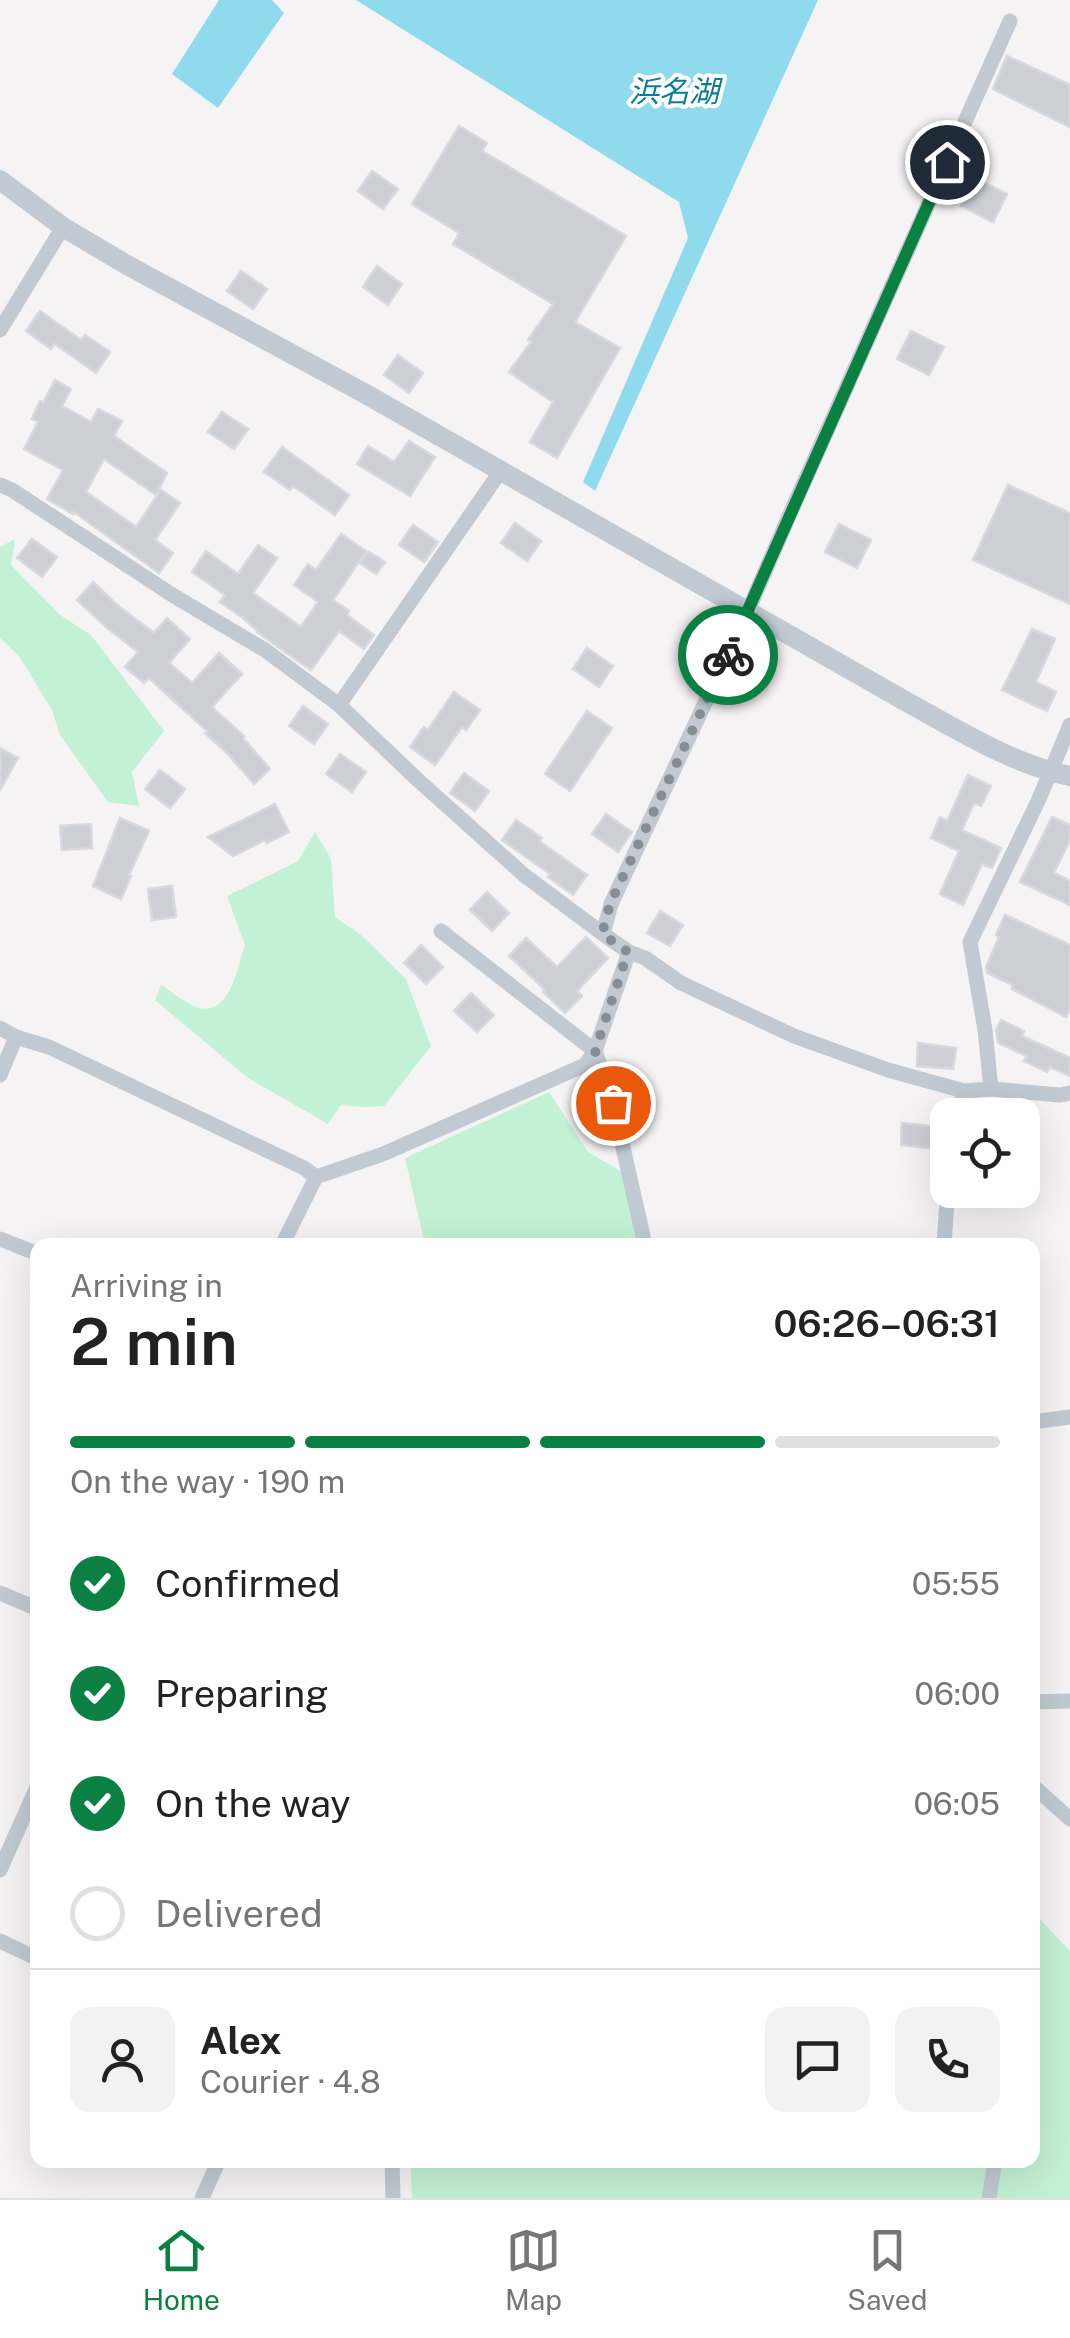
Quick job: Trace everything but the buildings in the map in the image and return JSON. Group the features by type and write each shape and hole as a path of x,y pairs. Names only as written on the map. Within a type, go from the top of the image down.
{"street":[{"path":"602,934 610,904 748,612 1010,21"},
{"path":"0,180 64,228 127,265 364,393 981,743 1060,774"},
{"path":"0,330 64,228"},
{"path":"339,705 500,472"},
{"path":"0,485 264,650 339,705 524,874 602,934 682,984 794,1036 888,1070 964,1091 991,1088 1070,1094"},
{"path":"991,1088 970,942 1060,774 1070,726"},
{"path":"441,931 595,1051 613,1103 643,1238"},
{"path":"286,1238 316,1177 383,1154 585,1065 595,1051 628,952"},
{"path":"0,1028 181,1108 316,1177"},
{"path":"0,1076 16,1037"},
{"path":"963,1098 964,1091"},
{"path":"944,1238 947,1208"},
{"path":"0,1239 30,1251"},
{"path":"1040,1421 1070,1417"},
{"path":"0,1593 30,1605"},
{"path":"1040,1702 1070,1701"},
{"path":"1040,1792 1070,1819"},
{"path":"0,1870 30,1803"},
{"path":"0,1941 30,1955"},
{"path":"202,2198 215,2168"},
{"path":"392,2168 392,2198"},
{"path":"989,2198 994,2168"}],"green space":[{"path":"15,539 11,565 60,615 91,635 164,731 132,772 139,806 108,802 60,735 52,710 19,656 0,638 0,547"},
{"path":"315,832 331,859 335,917 361,935 406,979 431,1046 384,1106 341,1105 328,1124 248,1078 155,1000 161,985 196,1007 208,1009 224,998 245,945 227,896 298,861"},
{"path":"549,1092 588,1152 621,1171 641,1238 423,1238 405,1158"},
{"path":"1040,1919 1070,1951 1070,2198 412,2198 410,2168 1040,2168"}],"water":[{"path":"219,0 272,0 284,13 218,108 172,74"},
{"name":"浜名湖","path":"356,0 818,0 595,491 583,482 688,238 679,202"}],"way so far":[{"path":"613,1103 595,1051 628,952 602,934 610,904 728,655"}],"route":[{"path":"728,655 947,162"}]}
